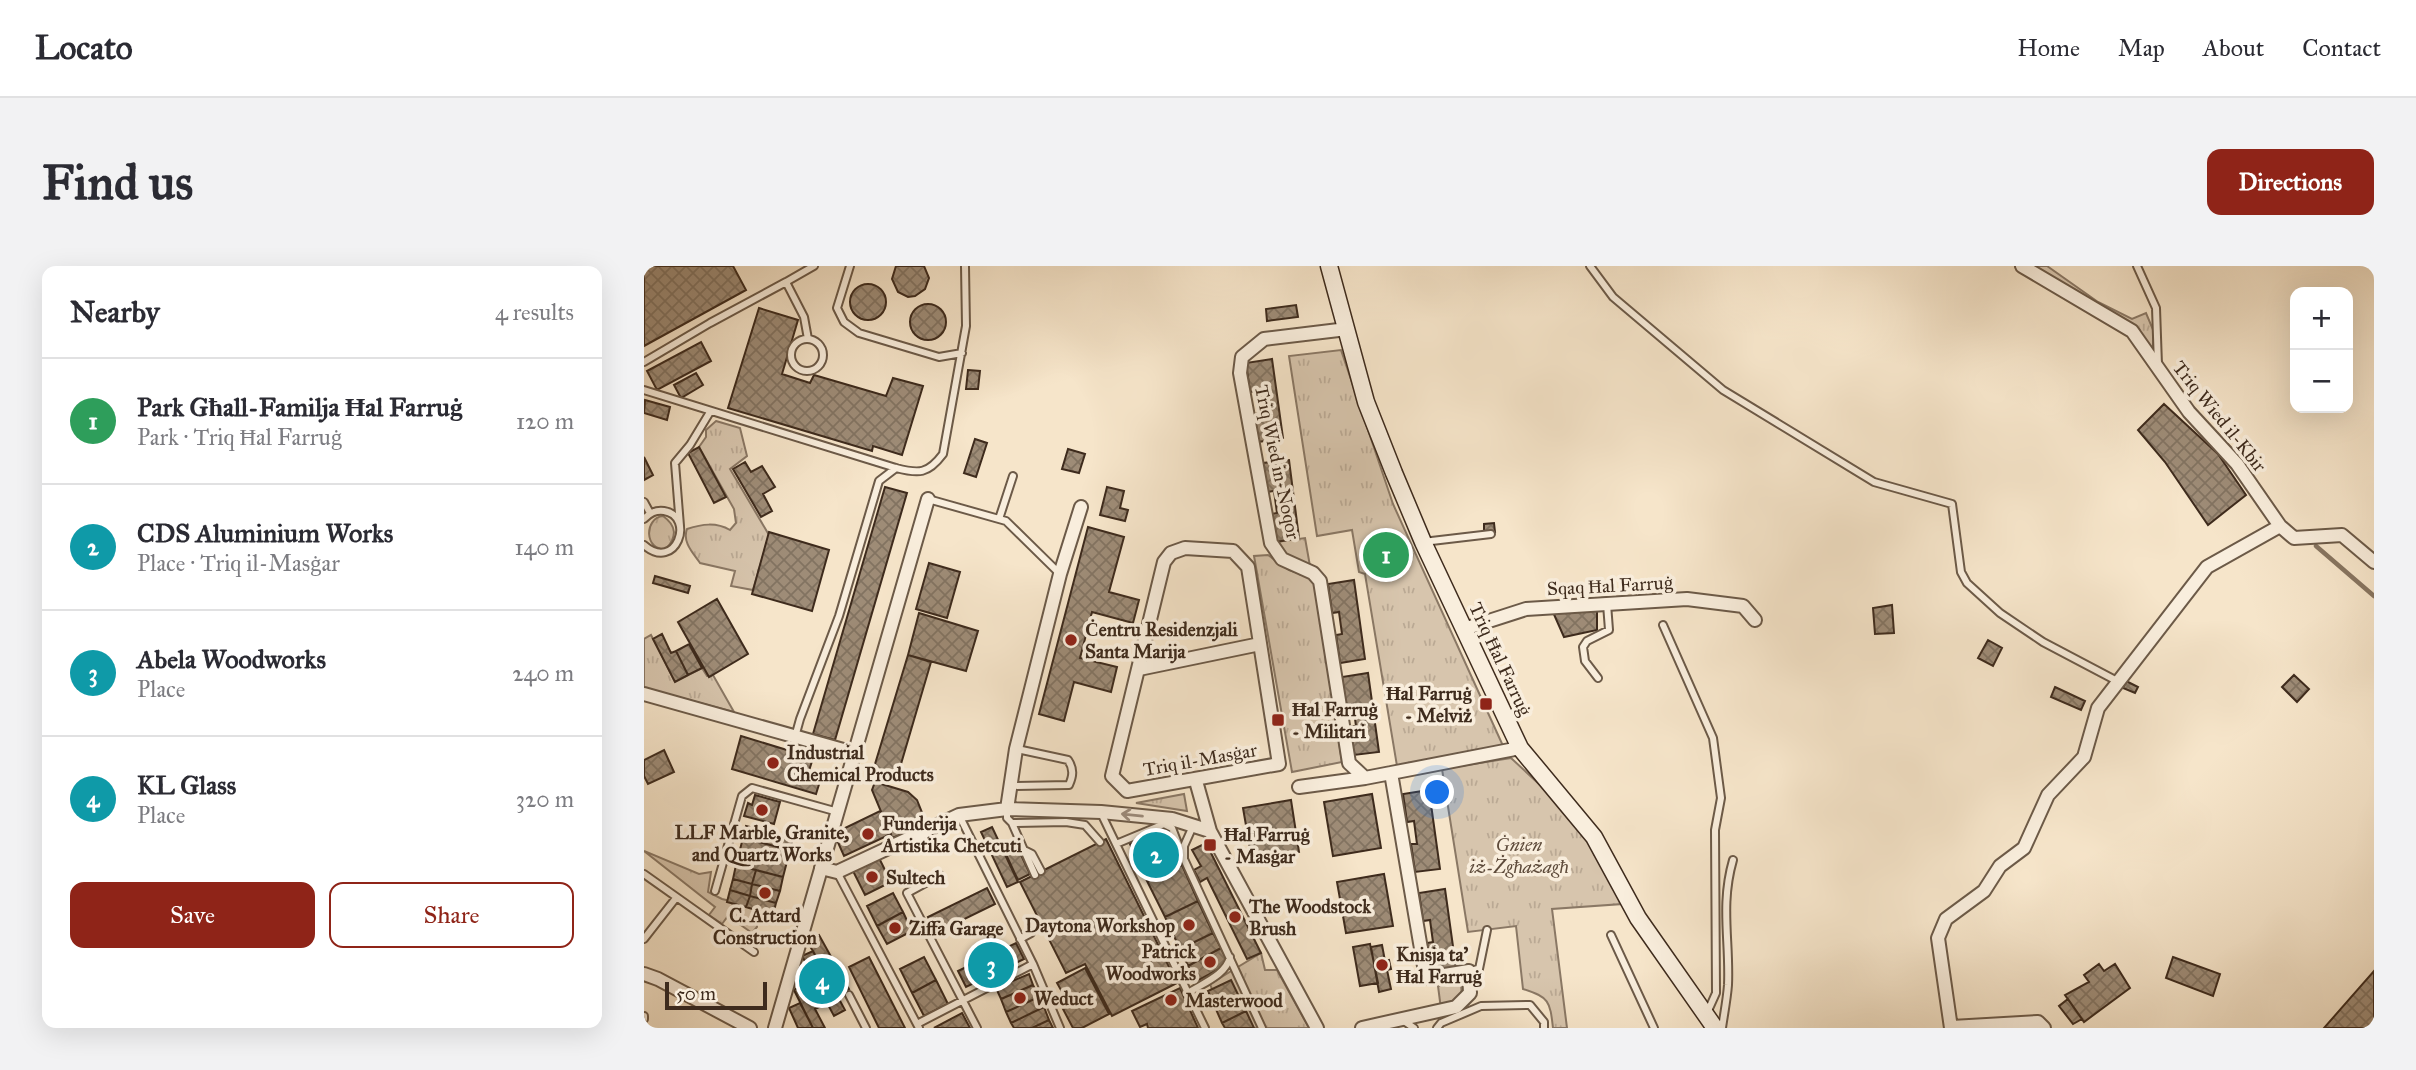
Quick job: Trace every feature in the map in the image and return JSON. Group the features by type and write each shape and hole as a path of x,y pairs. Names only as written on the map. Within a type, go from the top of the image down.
{"main road":[{"name":"Triq Ħal Farruġ","path":"1329,266 1366,402 1423,542 1520,748 1594,836 1638,918 1711,1021"}],"street":[{"name":"Triq Wied il-Kbir","path":"2022,266 2132,331 2189,412 2237,464 2280,526 2294,538 2342,535 2374,562"},
{"name":"Triq Wied in-Noqor","path":"1347,329 1264,339 1242,357 1240,373 1271,542 1282,559 1313,573 1320,581 1349,763 1365,778"},
{"path":"775,1028 928,499"},
{"path":"1007,809 1016,749 1060,574 1081,507"},
{"path":"2044,1028 2038,1022 1951,1028 1938,938 1947,919 1984,891 2000,866 2024,848 2048,795 2084,757 2098,708 2207,567 2280,526"},
{"path":"1185,548 1233,551 1248,567 1260,645 1139,669 1164,562 1171,553 1185,548"},
{"name":"Sqaq Ħal Farruġ","path":"1464,629 1526,609 1687,599 1743,606 1755,620"},
{"name":"Triq il-Masġar","path":"1139,669 1112,776 1127,792 1279,764 1260,645"},
{"path":"644,694 854,754"},
{"path":"1299,787 1365,778 1520,748"},
{"path":"1362,1028 1400,1023 1456,1007 1470,993 1469,971 1426,978 1391,773"},
{"path":"1196,780 1210,831 1317,1028"},
{"path":"821,868 837,872 960,815 1007,809 1101,812 1172,819 1210,831"},
{"path":"644,974 750,1028"}],"lane":[{"path":"644,362 814,266"},
{"path":"850,266 837,309 844,322 859,333 939,357 962,354"},
{"path":"644,390 895,468 920,472 933,467 943,454 962,354 966,327 965,266"},
{"path":"1590,266 1613,297 1723,390 1874,482 1952,504 1961,572 1966,583 2000,613 2043,642 2117,681"},
{"path":"2137,266 2156,307 2159,370"},
{"path":"786,282 804,317 808,339"},
{"path":"808,339 814,340 822,347 824,359 817,369 805,372 792,363 791,351 798,341 808,339"},
{"path":"644,545 658,553 672,549 679,540 675,463 690,445 710,412"},
{"path":"795,737 839,616 879,481 895,468"},
{"path":"999,519 1013,476"},
{"path":"928,499 1006,521 1060,574"},
{"path":"644,502 650,513"},
{"path":"644,519 650,513 663,511 670,513 680,526"},
{"path":"1423,542 1490,534"},
{"path":"1598,678 1585,661 1583,647 1587,641 1609,630 1607,604"},
{"path":"1663,625 1713,738 1721,798 1714,830 1716,993 1711,1021"},
{"path":"1010,786 1069,785 1073,777 1068,760 1016,749"},
{"path":"715,891 742,796 752,788 838,812"},
{"path":"1007,809 1007,818 1038,873"},
{"path":"1101,812 1205,1028"},
{"path":"960,815 1033,964 1060,1028"},
{"path":"1012,823 1066,822 1085,825 1100,842"},
{"path":"1116,844 1164,824 1172,828 1262,1028"},
{"path":"1184,859 1184,846 1194,826"},
{"path":"1722,1028 1728,984 1725,937 1727,881 1733,860"},
{"path":"837,872 918,1026 1033,964"},
{"path":"644,874 754,953"},
{"path":"940,875 907,893 977,1028"},
{"path":"644,939 676,898"},
{"path":"1469,971 1479,969 1488,930"},
{"path":"1020,939 1031,933"},
{"path":"1611,935 1654,1028"},
{"path":"1188,993 1219,974 1228,965 1230,957"},
{"path":"849,995 866,1028"},
{"path":"1437,1028 1441,1023 1480,1006 1530,1006 1544,1023 1544,1028"},
{"path":"1400,1023 1414,1028"}],"green space":[{"path":"2033,266 2047,266 2098,302 2132,319 2146,313 2154,332 2152,357 2139,329 2113,319"},
{"path":"1341,350 1393,504 1504,748 1397,766 1365,574 1359,572 1352,530 1317,536 1289,356"},
{"path":"716,421 740,428 747,456 730,469 769,535 753,590 731,586 735,571 700,563 686,538 687,529 693,527 714,525 730,530 736,523 734,509 699,447 706,437 706,430"},
{"path":"663,516 674,532 666,549 654,545 649,534 652,522"},
{"path":"1305,538 1310,566 1290,560 1276,542"},
{"path":"1268,555 1289,570 1307,576 1315,583 1342,762 1292,772 1254,556"},
{"path":"651,635 675,682 702,668 707,676 713,675 734,712 644,688 644,639"},
{"name":"Ġnien iż-Żgħażagħ","path":"1511,758 1554,798 1593,846 1622,904 1552,909 1567,1028 1553,1028 1547,1001 1523,989 1516,926 1468,932 1442,769"},
{"path":"1184,794 1187,811 1136,803"},
{"path":"644,851 699,874 711,872 708,892 722,899 756,907 757,927 752,933 728,916 722,924 709,915 715,907"},
{"path":"1261,953 1265,970 1277,970 1309,1028 1227,1028 1210,984"},
{"path":"1461,983 1462,999 1441,1009 1438,986"}],"building":[{"path":"644,266 733,266 746,290 644,346"},
{"path":"896,266 924,266 929,278 925,289 908,297 898,292 892,279"},
{"path":"868,284 881,289 886,302 881,315 868,320 855,315 850,302 855,289"},
{"path":"928,304 941,309 946,322 941,335 928,340 915,335 910,322 915,309"},
{"path":"1296,305 1298,317 1267,321 1266,309"},
{"path":"759,308 798,320 782,374 810,383 814,375 886,396 893,378 923,386 902,455 873,446 872,451 728,408"},
{"path":"701,342 711,361 657,390 647,371"},
{"path":"1272,359 1283,438 1258,442 1254,414 1261,413 1257,391 1250,392 1246,363"},
{"path":"968,370 980,371 978,389 966,389"},
{"path":"696,373 703,385 681,398 674,385"},
{"path":"645,400 670,407 667,420 644,413"},
{"path":"2164,404 2218,454 2246,495 2208,525 2165,462 2138,430"},
{"path":"975,439 987,443 976,477 964,473"},
{"path":"699,447 726,497 714,503 688,453"},
{"path":"1068,449 1085,454 1079,473 1062,469"},
{"path":"644,457 653,475 644,480"},
{"path":"1289,460 1299,538 1276,542 1271,514 1277,513 1274,491 1267,492 1263,463"},
{"path":"745,462 751,472 762,466 775,487 763,494 772,511 761,517 733,469"},
{"path":"885,487 907,493 835,740 813,734"},
{"path":"1107,487 1124,491 1120,508 1128,510 1125,521 1100,515"},
{"path":"1494,523 1495,532 1484,533 1484,524"},
{"name":"Ċentru Residenzjali Santa Marija","path":"1088,527 1124,537 1109,592 1139,600 1133,623 1092,612 1080,658 1117,667 1111,692 1074,682 1064,721 1039,714"},
{"path":"769,532 829,550 812,611 752,594"},
{"path":"929,563 960,572 947,618 916,609"},
{"path":"655,576 690,586 688,593 653,583"},
{"path":"1354,580 1365,659 1340,663 1336,635 1342,634 1339,612 1332,613 1328,584"},
{"path":"717,599 748,654 709,677 678,622"},
{"path":"1892,605 1894,633 1875,634 1873,608"},
{"path":"1597,608 1597,630 1564,637 1552,610"},
{"path":"919,613 978,631 966,671 908,655"},
{"path":"662,634 671,653 676,651 688,675 675,682 653,639"},
{"path":"1988,640 2002,648 1993,666 1978,658"},
{"path":"689,644 702,668 688,675 676,651"},
{"path":"908,655 931,662 896,781 872,774"},
{"path":"1368,673 1379,752 1354,755 1350,727 1356,726 1353,704 1346,705 1342,677"},
{"path":"2294,675 2309,689 2297,702 2282,687"},
{"path":"2126,681 2138,687 2135,693 2123,688"},
{"path":"2055,687 2085,701 2081,710 2051,697"},
{"name":"Industrial Chemical Products","path":"741,736 813,758 808,774 821,778 816,794 732,769"},
{"path":"664,750 674,772 648,784 644,776 644,760"},
{"path":"875,782 908,792 917,800 927,825 892,838 872,790"},
{"path":"1429,790 1440,869 1415,872 1411,844 1417,844 1414,821 1407,822 1403,794"},
{"path":"1372,794 1381,848 1333,856 1324,802"},
{"name":"LLF Marble, Granite, and Quartz Works","path":"755,795 780,802 774,824 744,816 748,803 752,805"},
{"path":"1291,800 1299,852 1252,860 1243,808"},
{"name":"Funderija Artistika Chetcuti","path":"880,811 891,834 844,856 836,838 847,833 845,828"},
{"path":"746,826 793,838 790,850 743,838"},
{"path":"992,827 1018,882 1007,887 981,832"},
{"path":"1165,828 1182,865 1147,881 1130,844"},
{"path":"743,838 790,850 783,877 736,865"},
{"path":"1106,839 1177,983 1112,1016 1085,964 1066,973 1020,882"},
{"path":"1015,842 1030,874 1018,880 1003,848"},
{"name":"The Woodstock Brush","path":"1206,843 1261,953 1247,959 1207,878 1200,882 1194,870 1201,866 1192,850"},
{"name":"Sultech","path":"879,858 891,882 865,895 853,871"},
{"path":"736,865 756,870 752,884 733,879"},
{"path":"1182,865 1198,901 1165,917 1147,881"},
{"path":"756,870 783,877 780,891 752,884"},
{"path":"1384,874 1393,926 1346,933 1337,882"},
{"path":"733,879 752,884 750,896 730,890"},
{"name":"C. Attard Construction","path":"752,884 780,891 776,903 750,896"},
{"path":"987,888 995,904 936,933 928,917"},
{"path":"1445,889 1456,968 1431,971 1427,943 1433,942 1430,920 1423,921 1419,893"},
{"path":"730,890 750,896 746,907 727,902"},
{"path":"893,893 903,912 877,926 867,906"},
{"path":"750,896 776,903 773,915 746,907"},
{"name":"Daytona Workshop","path":"1198,901 1213,933 1180,949 1165,917"},
{"name":"Ziffa Garage","path":"903,912 912,931 887,944 877,926"},
{"path":"1213,933 1221,948 1188,966 1180,949"},
{"path":"819,935 849,989 838,995 807,941"},
{"path":"1016,943 1024,959 966,987 958,971"},
{"path":"1370,944 1378,983 1360,986 1353,947"},
{"name":"Knisja ta' Ħal Farruġ","path":"1382,945 1385,961 1389,960 1391,969 1387,970 1391,989 1379,992 1371,947"},
{"name":"Patrick Woodworks","path":"1221,948 1226,958 1223,967 1197,981 1188,966"},
{"path":"813,951 845,1010 834,1016 802,956"},
{"path":"869,957 905,1028 879,1028 849,967"},
{"path":"924,957 936,980 912,993 900,969"},
{"path":"2173,957 2220,974 2213,996 2166,978"},
{"path":"2099,964 2104,971 2115,964 2130,988 2084,1022 2065,995 2089,982 2084,975"},
{"path":"807,966 827,1003 815,1009 825,1028 813,1028 794,990 802,985 795,972"},
{"path":"1085,968 1109,1014 1082,1028 1073,1028 1063,1009 1070,1006 1057,983"},
{"path":"2374,971 2374,1028 2324,1028"},
{"path":"1029,974 1033,985 1001,999 996,988"},
{"path":"936,980 948,1004 924,1016 912,993"},
{"path":"1231,980 1246,1011 1222,1023 1208,991"},
{"name":"Weduct","path":"1033,985 1039,997 1006,1012 1001,999"},
{"name":"Masterwood","path":"1180,988 1198,1028 1148,1028 1147,1024 1140,1027 1132,1011"},
{"path":"1039,997 1044,1007 1011,1023 1006,1012"},
{"path":"2068,999 2082,1019 2073,1024 2059,1006"},
{"path":"800,1003 813,1028 798,1028 789,1008"},
{"path":"1044,1007 1049,1020 1032,1028 1014,1028 1011,1023"},
{"path":"1246,1011 1254,1028 1225,1028 1222,1023"},
{"path":"962,1013 970,1028 934,1028"},
{"path":"1049,1020 1053,1028 1032,1028"}],"waterway":[{"path":"2316,546 2374,596"}],"place":[{"name":"Park Għall-Familja Ħal Farruġ","path":"1386,555"},
{"name":"Ċentru Residenzjali Santa Marija","path":"1071,640"},
{"name":"Ħal Farruġ - Melviż","path":"1486,704"},
{"name":"Ħal Farruġ - Militari","path":"1278,720"},
{"name":"Industrial Chemical Products","path":"773,763"},
{"name":"LLF Marble, Granite, and Quartz Works","path":"762,810"},
{"name":"Funderija Artistika Chetcuti","path":"868,834"},
{"name":"Ħal Farruġ - Masġar","path":"1210,845"},
{"name":"CDS Aluminium Works","path":"1156,855"},
{"name":"Sultech","path":"872,877"},
{"name":"C. Attard Construction","path":"765,893"},
{"name":"The Woodstock Brush","path":"1235,917"},
{"name":"Daytona Workshop","path":"1189,925"},
{"name":"Ziffa Garage","path":"895,928"},
{"name":"Patrick Woodworks","path":"1210,962"},
{"name":"Abela Woodworks","path":"991,965"},
{"name":"Knisja ta' Ħal Farruġ","path":"1382,965"},
{"name":"KL Glass","path":"822,981"},
{"name":"Weduct","path":"1020,998"},
{"name":"Masterwood","path":"1171,1000"}]}
